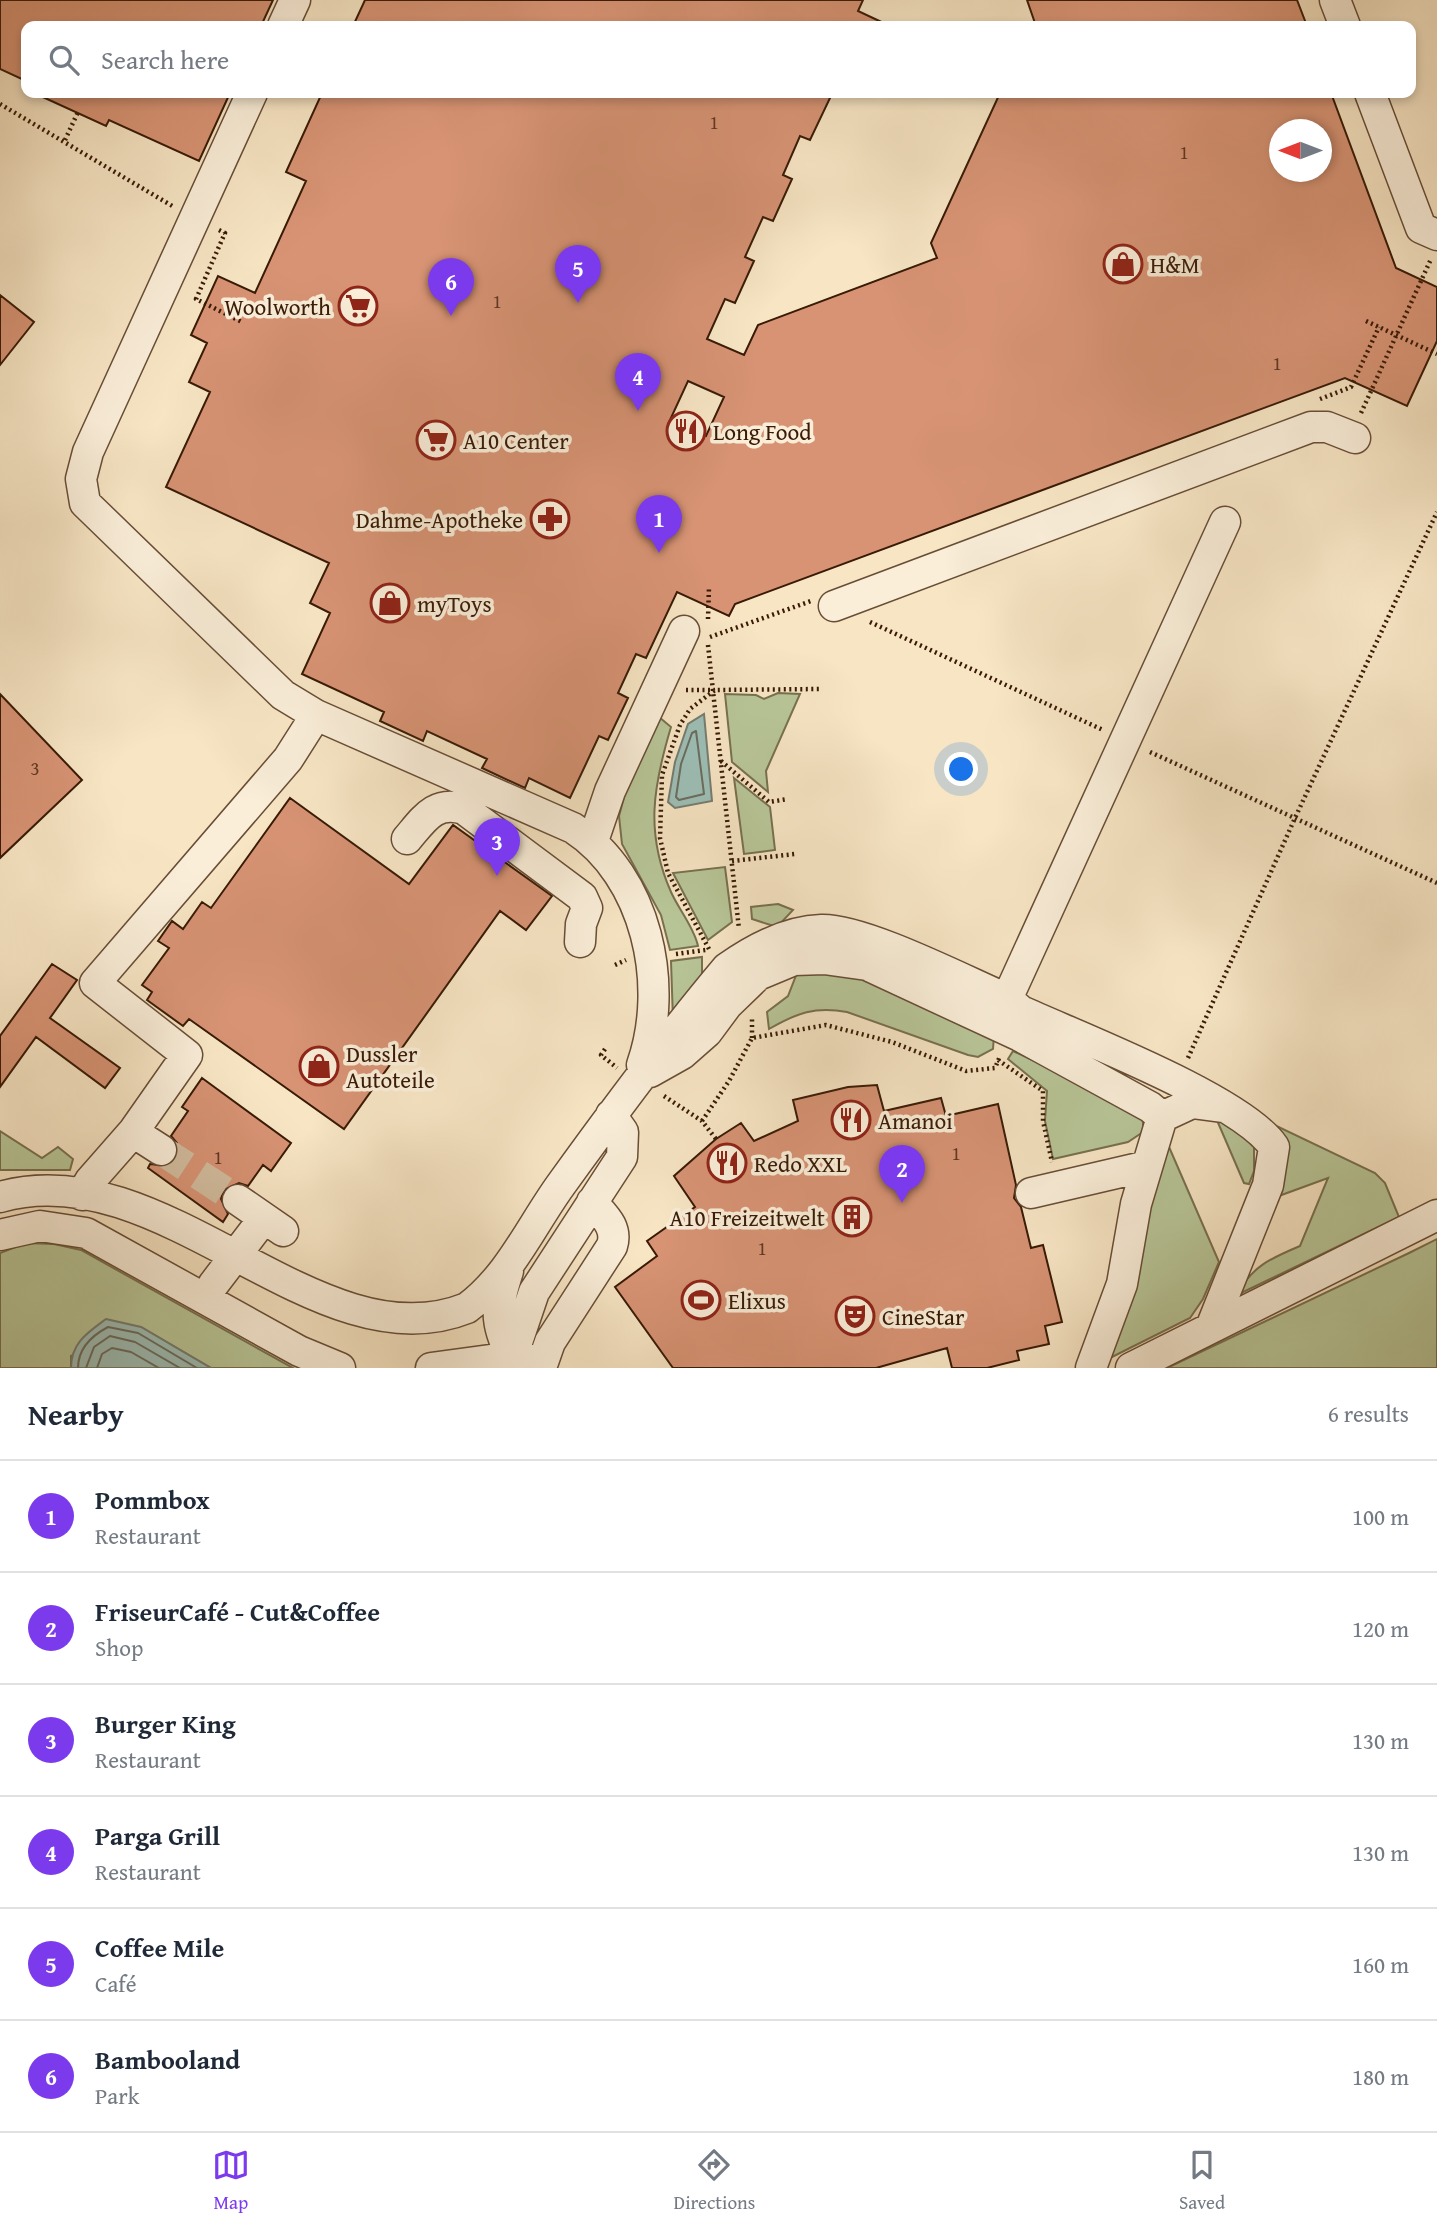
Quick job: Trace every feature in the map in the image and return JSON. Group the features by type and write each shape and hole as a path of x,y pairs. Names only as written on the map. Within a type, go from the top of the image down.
{"street":[{"path":"285,21 295,0"},
{"path":"1335,0 1343,21"},
{"path":"0,1197 35,1192 82,1195 108,1204 139,1220 325,1324 353,1333 391,1337 411,1335 444,1323 484,1294 510,1264 549,1202 611,1115 649,1045 654,1016 652,958 629,894 606,855 593,841 573,828 316,715 273,686 85,503 80,478 88,452 250,98"},
{"path":"1372,98 1421,228 1437,236"},
{"path":"826,603 1311,427 1327,427 1355,438"},
{"path":"965,1011 990,1007 1007,999 1225,522"},
{"path":"593,841 610,791 696,634"},
{"path":"82,1195 90,1181 134,1132 187,1055 95,983 288,759 316,715"},
{"path":"407,839 436,807 450,804 464,809 582,897 587,908 581,924 580,942"},
{"path":"631,1076 738,970 790,935 822,929 845,933 871,941 1007,999 1021,1011 1229,1108 1266,1135 1274,1147 1268,1185 1212,1325"},
{"path":"738,970 758,975 794,960 824,959 867,965 1011,1033 1150,1107 1162,1117"},
{"path":"1091,1368 1122,1284 1136,1204 1162,1117 1192,1103 1229,1108"},
{"path":"512,1357 534,1292 622,1157 623,1132 611,1115"},
{"path":"134,1132 161,1150"},
{"path":"1044,1190 1147,1166"},
{"path":"204,1297 225,1269 273,1225 238,1200"},
{"path":"431,1368 512,1357 552,1365 550,1342 612,1246 615,1235 612,1226 592,1202"},
{"path":"1131,1368 1212,1325 1437,1215"},
{"path":"0,1235 40,1226 86,1233 299,1351 340,1368"},
{"path":"510,1264 499,1300 497,1323 512,1357"}],"path":[{"path":"0,104 65,140 83,156 225,233 196,299 242,322"},
{"path":"65,140 78,112"},
{"path":"1365,405 1425,271"},
{"path":"1366,321 1437,354"},
{"path":"1312,402 1351,387 1379,327"},
{"path":"1177,1083 1295,818 1437,512"},
{"path":"709,587 696,634 715,690 732,861 738,970"},
{"path":"696,634 826,603"},
{"path":"702,1121 729,1082 752,1038 752,994 738,970 710,950 674,884 660,838 662,775 680,724 690,709 715,690 821,689"},
{"path":"721,760 769,802 788,799"},
{"path":"732,861 795,854"},
{"path":"615,965 625,960"},
{"path":"752,1038 826,1025 892,1042 966,1071 995,1068 1011,1033"},
{"path":"605,1049 601,1055 702,1121 716,1139"},
{"path":"998,1060 1043,1091 1044,1190"}],"green space":[{"path":"778,693 800,694 766,771 768,792 732,762 725,694 756,695 764,699"},
{"path":"659,717 671,727 656,790 655,830 658,850 671,892 698,946 670,950 661,915 622,844 619,816 627,786"},
{"path":"734,778 770,807 775,850 744,854"},
{"path":"725,867 732,922 708,940 673,873"},
{"path":"778,904 793,910 777,927 752,919 751,907"},
{"path":"702,957 702,982 673,1020 671,961"},
{"path":"839,965 994,1035 993,1049 978,1057 968,1055 836,1010 806,1012 769,1029 767,1012 788,996 797,973"},
{"path":"1013,1051 1138,1109 1143,1116 1143,1132 1128,1142 1053,1159 1045,1121 1047,1091 1008,1059"},
{"path":"1216,1118 1227,1120 1254,1147 1254,1171 1249,1184 1244,1183"},
{"path":"1268,1122 1375,1173 1385,1183 1399,1217 1235,1296 1255,1270 1300,1246 1328,1178 1276,1197 1286,1158 1281,1143"},
{"path":"0,1131 42,1158 58,1147 73,1159 70,1170 0,1170"},
{"path":"1166,1140 1219,1262 1203,1299 1190,1318 1100,1363 1107,1341 1130,1306 1136,1288 1147,1221"},
{"path":"1437,1239 1437,1368 1167,1368 1409,1253"},
{"path":"26,1243 54,1244 81,1250 293,1368 211,1368 141,1327 71,1356 71,1368 0,1368 0,1253"}],"water":[{"path":"704,714 712,801 675,808 668,802 675,762 688,724"},
{"path":"106,1319 141,1327 211,1368 71,1368 77,1345"}],"building":[{"path":"0,0 273,0 263,21 21,21 21,79 0,69"},
{"path":"365,0 863,0 858,11 879,21 355,21"},
{"path":"1027,0 1297,0 1305,21 1034,21"},
{"path":"45,98 228,98 199,161 109,120 106,126"},
{"name":"A10 Center","path":"320,98 830,98 810,140 800,136 783,175 792,179 773,221 763,217 745,257 754,261 735,303 725,299 707,339 744,355 758,325 937,258 931,243 998,98 1333,98 1396,268 1437,287 1437,341 1407,406 1345,378 735,604 729,616 677,592 646,658 636,654 618,693 628,698 608,740 599,736 570,798 529,778 525,788 482,768 487,759 427,731 423,741 380,721 384,712 302,674 330,613 310,603 329,563 166,487 210,392 189,382 207,343 191,335 218,276 255,293 306,181 286,172","holes":["688,381 724,397 706,436 670,420"]},
{"path":"0,295 34,322 0,365"},
{"path":"0,694 82,780 0,858"},
{"path":"290,798 409,884 453,825 552,896 526,930 500,911 344,1129 189,1019 183,1026 147,1000 152,992 142,985 169,948 158,941 172,921 183,929 202,902 211,908"},
{"path":"52,964 77,980 50,1018 120,1068 105,1088 36,1037 0,1087 0,1036"},
{"path":"202,1078 291,1143 271,1171 263,1165 248,1186 239,1183 224,1190 221,1199 228,1214 223,1222 148,1168 150,1164 168,1166 176,1159 177,1143 171,1136 188,1111 182,1107"},
{"name":"A10 Freizeitwelt","path":"877,1085 884,1111 941,1098 946,1116 998,1104 1016,1185 1014,1198 1021,1207 1031,1248 1043,1245 1062,1322 1045,1326 1049,1344 1017,1351 1019,1360 987,1368 952,1368 947,1348 876,1368 673,1368 615,1287 657,1256 647,1241 695,1207 674,1176 716,1139 741,1123 754,1141 798,1121 793,1100 848,1087"}],"tunnel":[{"path":"161,1150 238,1200"}],"place":[{"name":"H&M","path":"1123,264"},
{"name":"Coffee Mile","path":"578,303"},
{"name":"Woolworth","path":"358,306"},
{"name":"Bambooland","path":"451,316"},
{"name":"Parga Grill","path":"638,411"},
{"name":"Long Food","path":"686,431"},
{"name":"A10 Center","path":"436,440"},
{"name":"Dahme-Apotheke","path":"550,519"},
{"name":"Pommbox","path":"659,553"},
{"name":"myToys","path":"390,603"},
{"name":"Burger King","path":"497,876"},
{"name":"Dussler Autoteile","path":"319,1066"},
{"name":"Amanoi","path":"851,1120"},
{"name":"Redo XXL","path":"727,1163"},
{"name":"FriseurCafé - Cut&Coffee","path":"902,1203"},
{"name":"A10 Freizeitwelt","path":"852,1217"},
{"name":"Elixus","path":"701,1300"},
{"name":"CineStar","path":"855,1316"}]}
